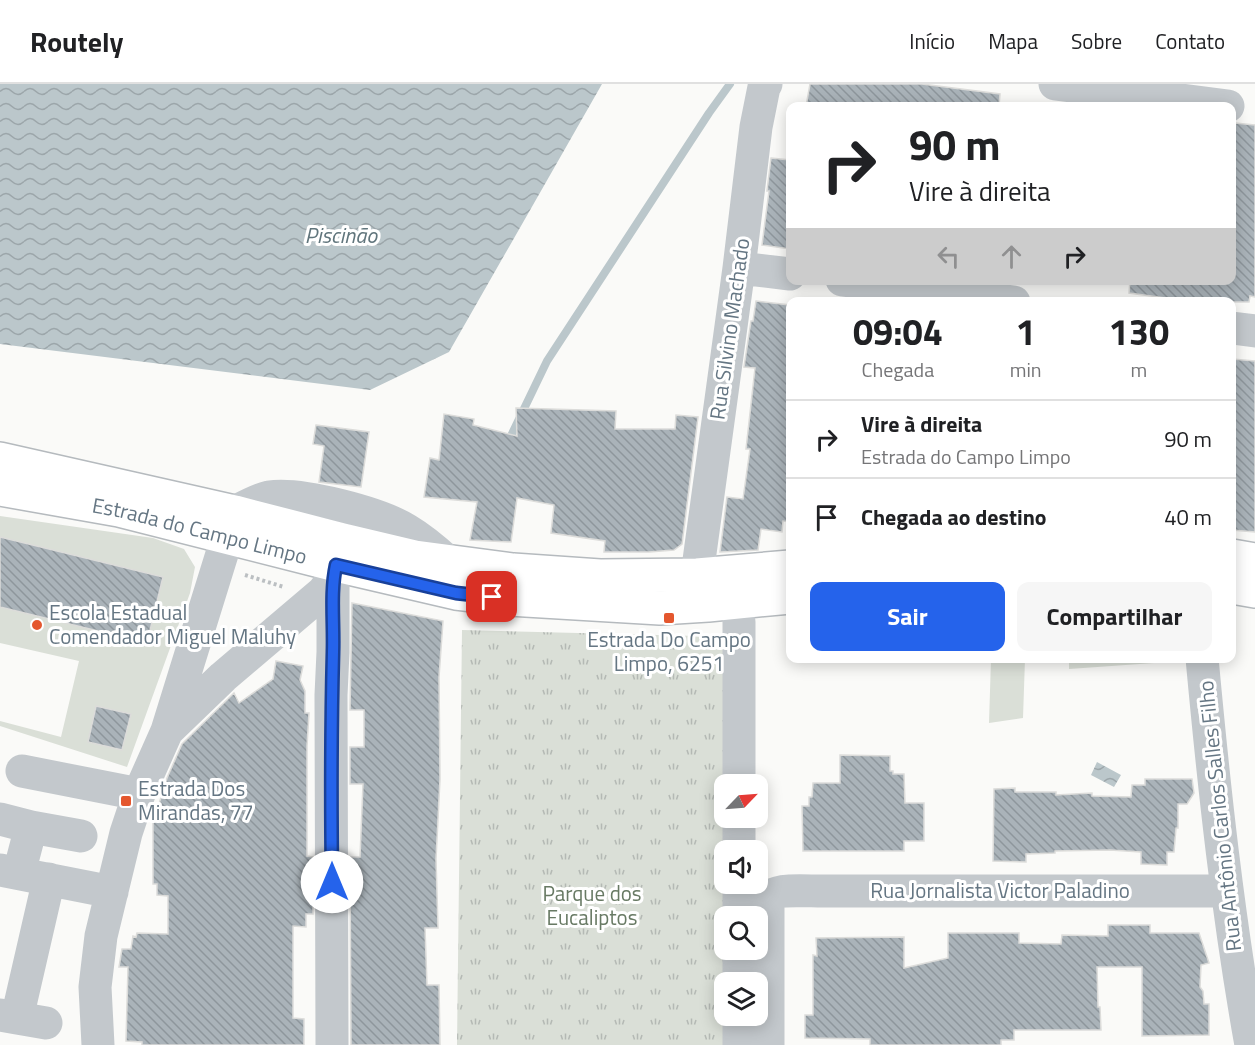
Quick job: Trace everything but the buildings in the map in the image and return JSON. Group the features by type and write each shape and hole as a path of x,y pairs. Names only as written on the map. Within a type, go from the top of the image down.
{"main road":[{"name":"Estrada do Campo Limpo","path":"0,459 227,539"},
{"name":"Estrada do Campo Limpo","path":"0,489 119,510 332,570 456,593 508,599 660,608 786,597"},
{"name":"Estrada do Campo Limpo","path":"332,570 415,557 513,570 589,575 697,575 786,567"},
{"path":"1236,557 1255,560"},
{"path":"1236,588 1255,591"}],"street":[{"name":"Rua Silvino Machado","path":"697,575 756,127 766,84"},
{"path":"1055,84 1102,87 1198,102"},
{"path":"1236,108 1255,110"},
{"path":"739,268 786,274"},
{"path":"881,285 975,297"},
{"path":"1236,329 1255,331"},
{"path":"98,1045 95,987 101,936 126,833 139,794 167,731 227,539 257,501 271,497 295,498 356,509 406,529 447,561"},
{"path":"167,731 332,570"},
{"path":"332,570 332,1045"},
{"path":"739,622 739,774"},
{"name":"Rua Antônio Carlos Salles Filho","path":"1203,663 1227,891 1237,968 1251,1045"},
{"path":"22,771 139,794"},
{"path":"21,1018 23,874 16,823 81,836"},
{"path":"23,874 112,892"},
{"name":"Rua Jornalista Victor Paladino","path":"768,1045 768,904 774,894 807,891 1227,891"},
{"path":"739,1026 739,1045"}],"path":[{"path":"227,539 332,570"}],"green space":[{"name":"Escola Estadual Comendador Miguel Maluhy","path":"0,516 153,538 184,549 195,567 190,593 127,767 0,726 0,721 61,737 79,661 0,643 0,607 147,643 163,577 0,537"},
{"name":"Parque dos Eucaliptos","path":"462,630 738,637 725,774 714,774 714,828 724,828 724,840 714,840 714,894 724,894 724,906 714,906 714,960 724,960 724,972 714,972 714,1026 727,1026 734,1045 457,1045"},
{"path":"991,663 1025,663 1023,718 989,723"},
{"path":"1069,663 1154,663 1069,669"}],"water":[{"name":"Piscinão","path":"0,84 602,84 449,352 370,390 0,344"},
{"path":"1097,762 1121,775 1114,787 1091,775"}],"waterway":[{"path":"508,442 547,361 730,84"}],"place":[{"name":"Estrada Do Campo Limpo, 6251","path":"669,618"},
{"name":"Escola Estadual Comendador Miguel Maluhy","path":"37,625"},
{"name":"Estrada Dos Mirandas, 77","path":"126,801"}],"route":[{"path":"332,882 331,695 333,579 336,565 456,593 492,597"}]}
